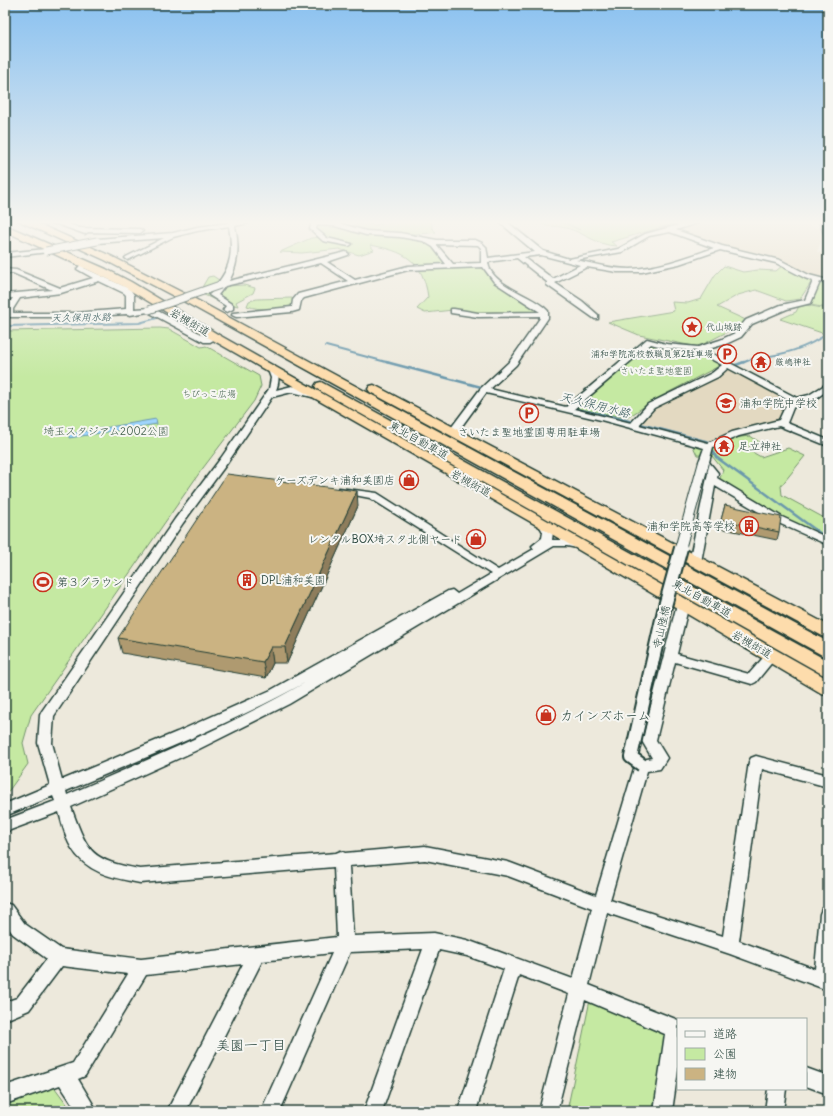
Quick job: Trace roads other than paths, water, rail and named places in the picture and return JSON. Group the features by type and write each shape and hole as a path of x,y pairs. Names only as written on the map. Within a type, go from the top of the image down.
{"highway":[{"name":"岩槻街道","path":"102,273 584,546 828,688"},
{"name":"東北自動車道","path":"117,273 828,669"},
{"name":"東北自動車道","path":"137,273 828,650"},
{"path":"157,273 828,633"}],"street":[{"path":"19,273 61,291"},
{"path":"89,273 132,290 130,294 130,313"},
{"path":"230,273 228,278 220,285 222,287 213,295 229,305 232,313 290,310 296,308 297,300 301,296 388,273"},
{"path":"17,297 9,309 10,315 66,316 130,313 149,310 220,285 271,273"},
{"path":"340,273 354,282"},
{"path":"453,432 484,390 513,363 544,318 544,311 536,304 508,290 488,273"},
{"path":"541,273 552,282 550,283 552,285 579,303 595,317"},
{"path":"552,282 570,273"},
{"path":"800,273 807,277 828,282"},
{"path":"5,296 17,297 61,291 100,278"},
{"path":"567,410 650,341 665,346 698,349 723,342 738,335 749,322 784,307 808,300 817,280"},
{"path":"149,310 206,340 215,337"},
{"path":"454,311 478,315 544,314"},
{"path":"698,349 796,401"},
{"path":"633,426 651,406 715,375 728,364"},
{"path":"272,370 275,383 268,395 179,521 47,715 45,743 58,789 77,844 94,863 112,871 140,876 341,858 425,853 508,869 601,904 730,946 825,981 828,914"},
{"path":"695,562 713,473 704,462 709,446 721,438 761,430 783,422 789,407 796,401 812,397 828,386"},
{"path":"268,395 292,389 315,395"},
{"path":"484,390 709,446"},
{"path":"780,423 828,443"},
{"name":"寺山陸橋","path":"642,765 630,757 665,606 704,462"},
{"path":"215,472 231,475"},
{"path":"711,480 778,519 828,542"},
{"path":"334,489 373,495 493,571"},
{"path":"5,810 182,736 276,693 547,540 548,532 543,523"},
{"path":"5,826 63,804 190,748 284,701 552,544 567,543 584,546"},
{"path":"548,1111 601,904 642,765 655,765 660,758 649,741 683,604"},
{"path":"669,656 752,678 772,655"},
{"path":"730,946 756,762 828,781"},
{"path":"270,1111 345,944 341,858"},
{"path":"5,910 10,926 19,929 58,957 88,962 141,967 345,944 434,940 467,948 512,966 579,989 676,1029 663,1111"},
{"path":"373,1111 434,940"},
{"path":"176,1111 257,954"},
{"path":"5,1011 23,1004 58,957"},
{"path":"467,1111 512,966"},
{"path":"5,1095 79,1070 141,967"},
{"path":"64,1075 88,1111"},
{"path":"807,1077 828,1085"},
{"path":"774,1111 777,1090"}],"water":[{"path":"156,419 157,424 69,438 69,434"}],"waterway":[{"name":"天久保用水路","path":"5,326 139,323 157,318"},
{"path":"756,358 794,350 820,339 828,333"},
{"name":"天久保用水路","path":"326,346 390,363"},
{"path":"742,363 752,359"},
{"name":"天久保用水路","path":"386,362 485,388"},
{"path":"733,366 744,362"},
{"name":"天久保用水路","path":"556,405 606,415 709,442 716,457 828,539"}],"place":[{"name":"代山城跡","path":"692,327"},
{"name":"浦和学院高校教職員第2駐車場","path":"727,354"},
{"name":"厳嶋神社","path":"761,362"},
{"name":"浦和学院中学校","path":"726,403"},
{"name":"さいたま聖地霊園専用駐車場","path":"529,413"},
{"name":"足立神社","path":"724,446"},
{"name":"ケーズデンキ浦和美園店","path":"409,480"},
{"name":"浦和学院高等学校","path":"749,526"},
{"name":"レンタルBOX埼スタ北側ヤード","path":"476,539"},
{"name":"DPL浦和美園","path":"247,580"},
{"name":"第３グラウンド","path":"43,582"},
{"name":"カインズホーム","path":"546,715"}],"district":[{"name":"美園一丁目","path":"251,1045"}],"park label":[{"name":"さいたま聖地霊園","path":"656,371"},
{"name":"ちびっこ広場","path":"209,394"},
{"name":"埼玉スタジアム2002公園","path":"106,431"}]}
